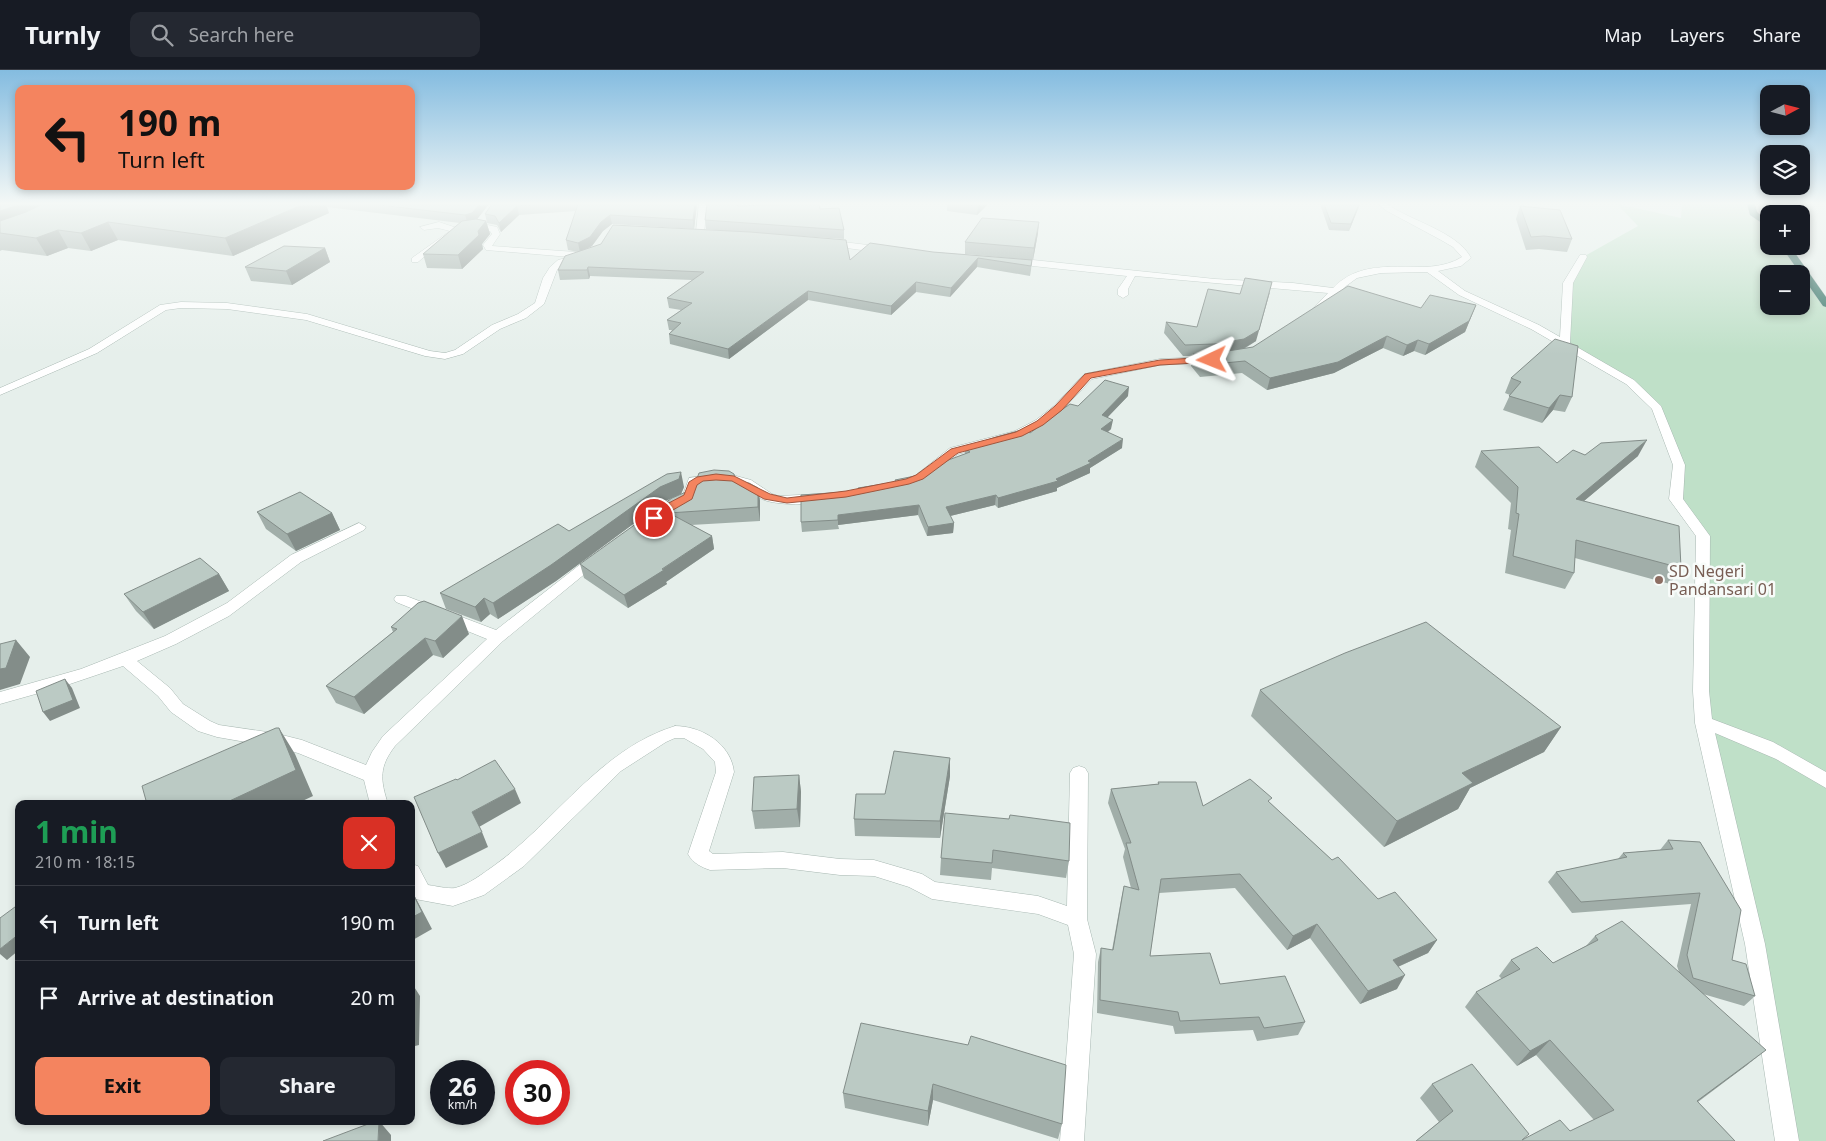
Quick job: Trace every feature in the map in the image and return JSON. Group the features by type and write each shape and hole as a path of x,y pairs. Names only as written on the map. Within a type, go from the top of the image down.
{"highway":[{"path":"1791,255 1826,304"}],"street":[{"path":"415,260 422,254"},
{"path":"0,392 93,350 163,308 181,304 227,306 307,318 429,354 445,356 459,352 496,327 522,316 539,304 553,269 561,262 589,255 574,254"},
{"path":"1302,319 1320,308 1333,292 1355,276 1365,273 1453,266 1464,261 1466,254"},
{"path":"1565,344 1568,283 1583,257"},
{"path":"1001,261 1238,284 1304,287 1333,292"},
{"path":"1428,268 1462,293 1535,327 1630,382 1657,408 1679,466 1676,500 1703,536 1701,691 1704,723 1756,944 1787,1141"},
{"path":"1123,295 1123,289 1133,273"},
{"path":"909,481 920,477 954,451 1013,436 1040,423 1058,408 1088,376 1160,362 1225,359"},
{"path":"665,510 689,496 694,481 716,477 734,478 767,497 779,500 832,497"},
{"path":"0,698 61,682 174,639 226,612 290,562 359,527"},
{"path":"378,800 373,786 373,766 389,741 498,637 611,548"},
{"path":"401,599 498,637"},
{"path":"125,659 164,692 177,708 204,726 217,732 274,740 302,747 373,776"},
{"path":"1704,723 1769,746 1826,781"},
{"path":"415,880 422,893 453,897 477,889 517,860 615,766 660,736 675,732 687,732 708,744 724,761 725,772 698,854 710,862 783,860 840,868 874,868 915,880 932,890 1003,898 1038,905 1077,919"},
{"path":"1072,1141 1085,954 1077,919 1079,773"}],"green space":[{"path":"1588,254 1791,255 1798,265 1760,265 1760,315 1810,315 1810,282 1826,305 1826,1141 1782,1141 1704,723 1705,536 1676,499 1679,465 1657,408 1630,382 1565,344 1568,283 1583,257"}],"building":[{"path":"269,254 315,254 286,271 245,267"},
{"path":"423,254 459,254 458,255"},
{"path":"571,254 849,254 850,260 857,254 958,254 1032,260 1031,266 978,258 951,288 916,282 891,306 808,291 728,349 669,334 681,323 667,320 692,303 667,298 704,272 588,267 587,270 558,270 565,256"},
{"path":"1245,278 1272,282 1259,330 1244,339 1214,344 1185,345 1166,322 1197,327 1208,289 1240,294"},
{"path":"1348,286 1421,308 1430,295 1476,305 1469,321 1429,344 1418,340 1407,345 1387,336 1338,362 1270,378 1245,361 1203,365 1193,354 1215,353 1253,347"},
{"path":"1555,339 1578,346 1572,397 1560,395 1549,408 1509,396 1521,382 1511,378"},
{"path":"1105,380 1129,387 1102,415 1113,420 1101,429 1123,439 1088,461 1091,463 1056,479 1058,481 998,498 996,495 946,507 954,523 928,527 919,505 838,515 838,520 801,522 801,495 859,491 858,488 896,482 895,480 926,472 935,465 970,452 965,448 1025,429 1030,433 1070,404 1078,406"},
{"path":"1647,440 1576,499 1679,526 1681,568 1576,540 1574,573 1513,556 1519,514 1516,513 1518,487 1481,451 1539,447 1557,463 1573,450 1585,455 1601,443"},
{"path":"714,470 729,471 734,474 736,483 749,483 758,488 758,507 669,513 712,536 662,569 664,570 624,595 580,564 672,498 693,489 699,473"},
{"path":"681,472 679,479 660,487 551,565 493,603 484,598 475,607 440,593 558,524 569,531 667,474"},
{"path":"300,492 332,513 287,534 257,512"},
{"path":"200,558 219,574 143,612 124,594"},
{"path":"424,601 462,616 435,641 425,638 354,697 326,686 397,629 391,627 418,603"},
{"path":"1426,622 1561,727 1462,773 1473,783 1397,821 1260,690 1345,653"},
{"path":"16,640 6,668 0,669 0,644"},
{"path":"65,679 73,700 43,712 36,691"},
{"path":"276,728 279,728 296,770 232,800 146,800 142,786"},
{"path":"894,751 950,758 940,821 854,819 856,794 885,794"},
{"path":"495,760 515,789 472,812 482,832 438,853 414,797 457,780"},
{"path":"799,775 797,809 752,811 754,777"},
{"path":"1250,779 1272,798 1268,801 1332,860 1338,857 1378,899 1395,892 1437,940 1393,960 1405,975 1368,991 1317,924 1293,936 1240,874 1161,879 1150,956 1210,953 1220,984 1285,976 1305,1022 1264,1028 1259,1017 1180,1021 1178,1012 1100,1000 1101,948 1113,950 1124,886 1139,890 1126,843 1131,843 1111,789 1159,784 1158,782 1196,782 1203,806"},
{"path":"945,813 1009,819 1010,815 1070,823 1069,861 993,850 992,863 941,858"},
{"path":"1668,840 1700,842 1741,910 1732,960 1746,964 1755,996 1693,978 1687,955 1700,893 1581,902 1556,872 1627,857 1623,853 1673,849"},
{"path":"415,898 422,912 415,916"},
{"path":"15,907 15,937 0,949 0,918"},
{"path":"1622,921 1766,1050 1697,1101 1735,1141 1416,1141 1453,1111 1432,1084 1472,1064 1529,1134 1522,1140 1560,1120 1570,1131 1614,1110 1550,1040 1530,1051 1476,992 1520,969 1511,960 1537,947 1553,963 1598,940 1595,936"},
{"path":"861,1023 968,1045 971,1036 1066,1065 1062,1124 933,1084 928,1111 843,1093"},
{"path":"365,1125 379,1125 378,1141 323,1141"}],"place":[{"name":"SD Negeri Pandansari 01","path":"1659,580"}],"route":[{"path":"654,518 689,496 690,488 694,481 701,479 716,477 734,478 753,487 767,497 779,500 824,498 909,481 920,477 954,451 1019,434 1040,423 1058,408 1088,376 1160,362 1212,360"}]}
